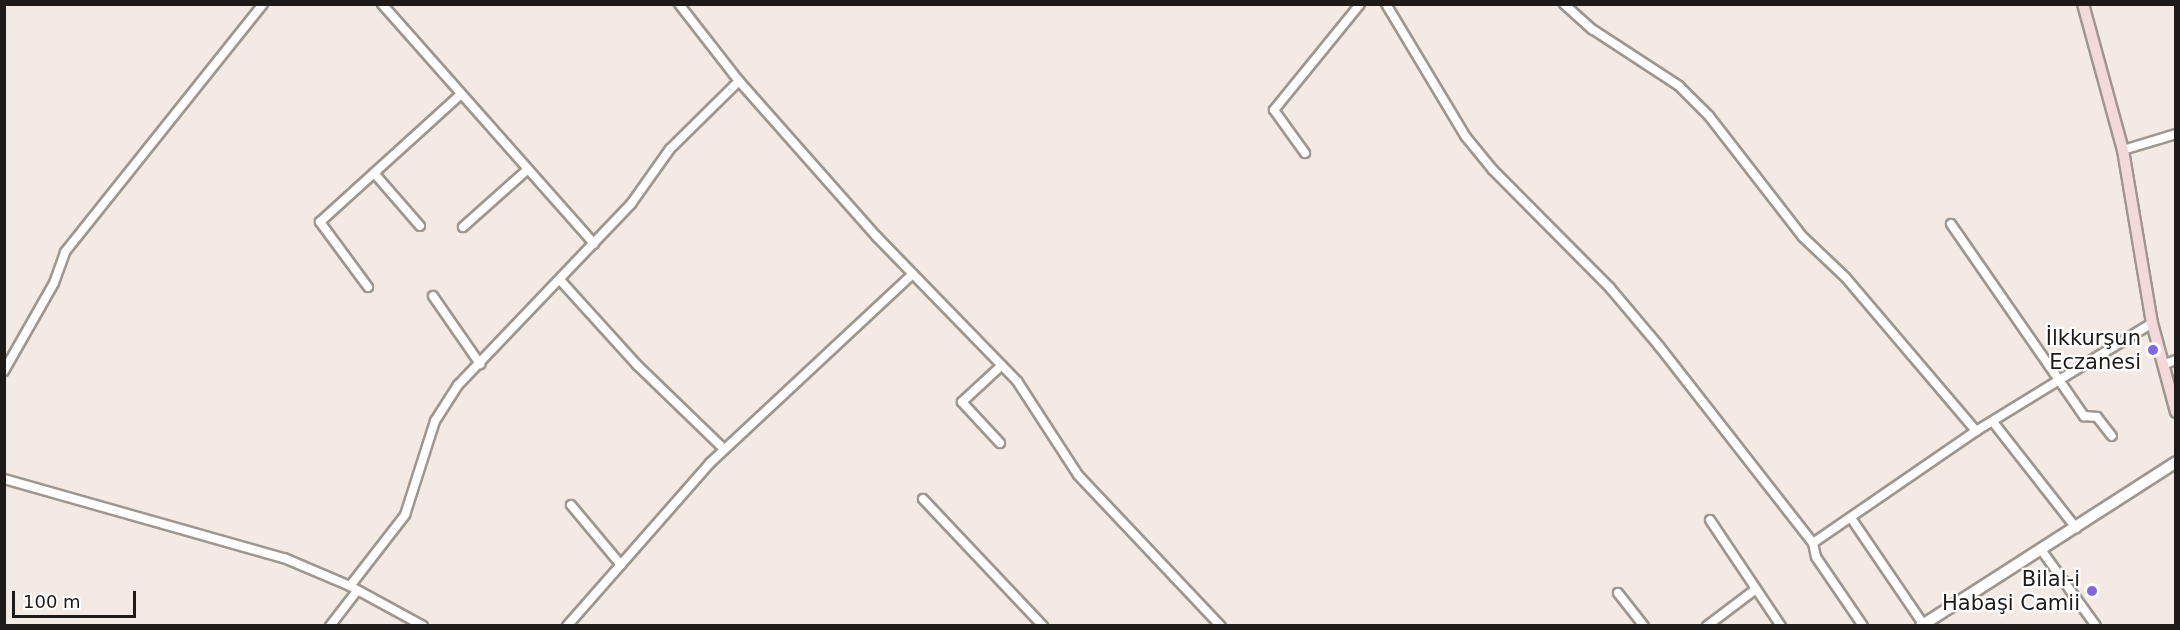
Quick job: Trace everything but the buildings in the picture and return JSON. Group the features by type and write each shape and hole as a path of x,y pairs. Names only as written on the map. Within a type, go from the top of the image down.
{"main road":[{"path":"2083,4 2123,150 2152,323 2170,362 2175,412"}],"street":[{"path":"4,371 54,283 65,252 263,4"},
{"path":"382,4 460,96 594,244"},
{"path":"679,4 739,81 913,274 1017,381 1078,475 1221,626"},
{"path":"1305,153 1275,110 1360,4"},
{"path":"1386,4 1467,137 1493,170 1610,288 1813,543 1816,558 1863,626"},
{"path":"1564,4 1592,29 1679,86 1708,116 1803,237 1846,278 1977,431"},
{"path":"330,626 405,515 435,421 458,385 631,204 670,149 739,81"},
{"path":"368,287 320,222 460,96"},
{"path":"2123,150 2175,134"},
{"path":"463,227 528,170"},
{"path":"374,173 420,226"},
{"path":"1951,224 2084,416 2097,417 2112,436"},
{"path":"567,626 724,449 913,274"},
{"path":"560,279 637,365 724,449"},
{"path":"433,296 480,364"},
{"path":"1813,543 1977,431 2152,323"},
{"path":"1000,443 962,402 1002,365"},
{"path":"1993,422 2076,528"},
{"path":"1851,518 1922,625 2042,551 2175,462"},
{"path":"4,479 284,558 354,589 423,626"},
{"path":"923,500 1043,626"},
{"path":"572,505 621,566"},
{"path":"1710,520 1781,626"},
{"path":"2042,551 2096,626"},
{"path":"1707,626 1756,589"},
{"path":"1618,593 1644,626"}],"place":[{"name":"İlkkurşun Eczanesi","path":"2153,350"},
{"name":"Bilal-i Habaşi Camii","path":"2092,591"}]}
